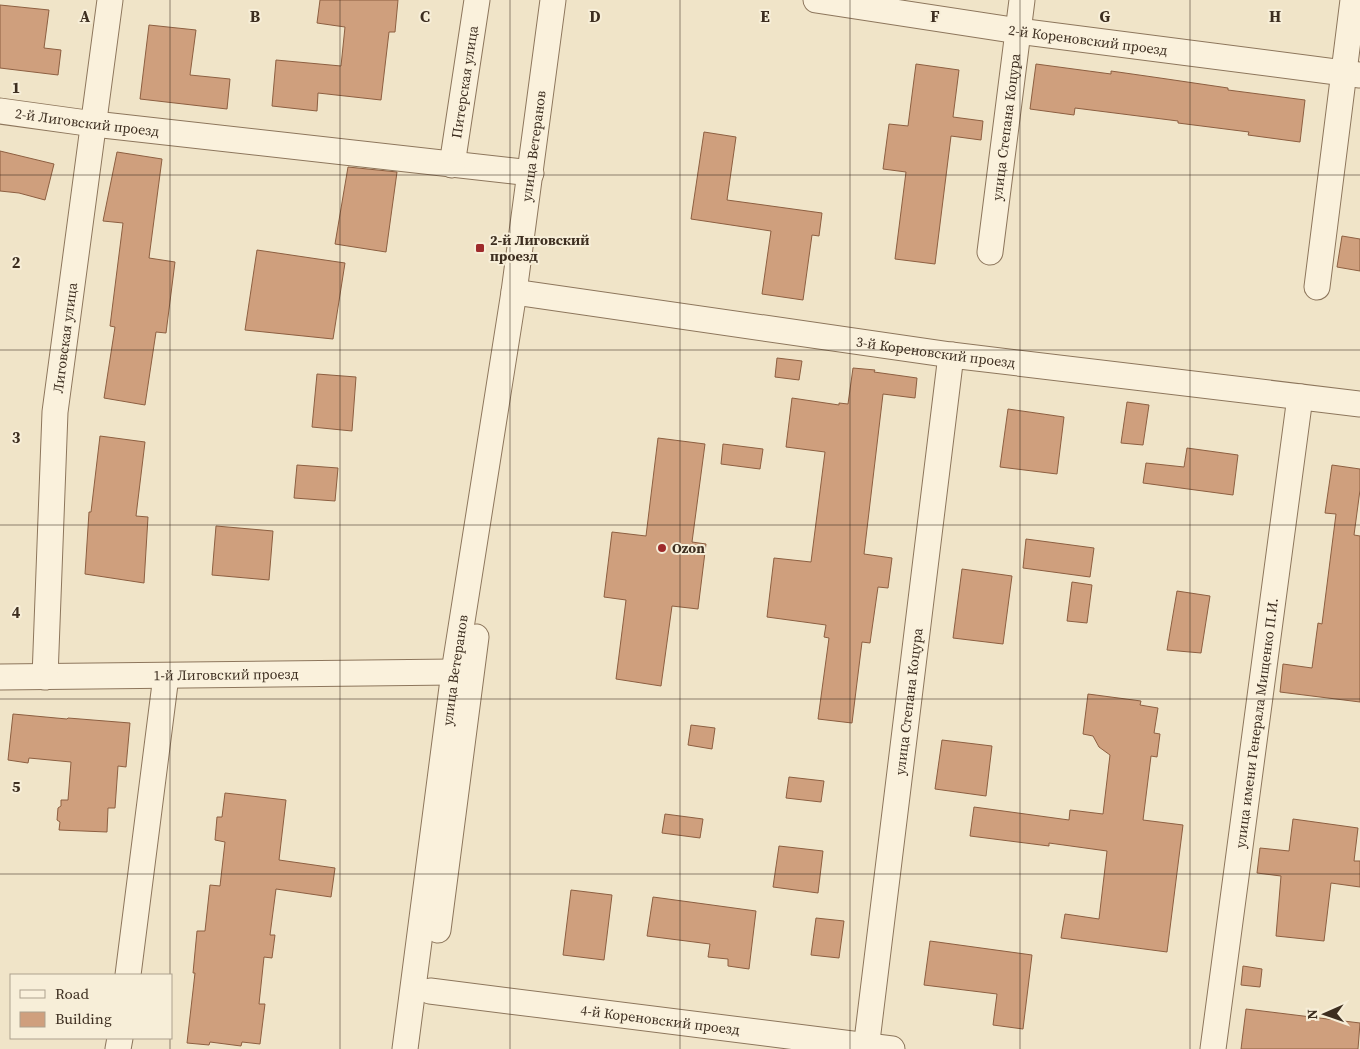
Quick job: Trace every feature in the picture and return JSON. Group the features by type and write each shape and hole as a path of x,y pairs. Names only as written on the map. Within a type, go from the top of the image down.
{"street":[{"name":"Лиговская улица","path":"45,677 55,412 110,0"},
{"name":"Питерская улица","path":"452,164 477,0"},
{"name":"улица Ветеранов","path":"405,1049 454,672 514,292 553,0"},
{"name":"2-й Кореновский проезд","path":"816,0 1018,31 1352,74"},
{"name":"улица Степана Коцура","path":"990,252 1022,0"},
{"path":"1317,287 1352,74 1353,0"},
{"name":"2-й Лиговский проезд","path":"0,111 94,124 531,173"},
{"name":"улица Ветеранов","path":"422,1049 516,328 514,292"},
{"name":"3-й Кореновский проезд","path":"514,292 951,355 1360,404"},
{"name":"улица Степана Коцура","path":"866,1047 951,355"},
{"name":"улица имени Генерала Мищенко П.И.","path":"1213,1049 1300,398"},
{"name":"1-й Лиговский проезд","path":"0,677 454,672"},
{"path":"128,974 166,676"},
{"name":"4-й Кореновский проезд","path":"430,991 892,1049"}],"building":[{"path":"320,0 398,0 395,32 389,32 381,100 318,93 317,111 272,106 276,60 341,66 345,27 317,23"},
{"path":"0,5 49,10 44,48 61,50 58,75 0,68"},
{"path":"149,25 196,30 190,75 230,79 227,109 140,99"},
{"path":"916,64 959,70 953,117 983,121 981,140 951,136 935,264 895,259 906,172 883,169 889,124 908,126"},
{"path":"1036,64 1111,74 1111,71 1305,100 1300,142 1248,135 1249,132 1178,123 1178,121 1075,108 1074,115 1030,109"},
{"path":"704,132 736,137 727,200 822,213 819,236 812,235 803,300 762,294 771,231 691,219"},
{"path":"0,151 54,164 45,200 19,193 0,191"},
{"path":"117,152 162,159 149,258 175,262 166,333 156,332 145,405 104,398 115,327 110,326 123,223 103,221"},
{"path":"348,167 397,172 386,252 335,244"},
{"path":"1342,236 1360,239 1360,271 1337,267"},
{"path":"257,250 345,263 333,339 245,330"},
{"path":"777,358 802,361 799,380 775,377"},
{"path":"853,368 917,378 915,398 883,394 864,554 892,558 888,588 878,587 870,643 862,642 852,723 818,719 829,638 824,637 826,625 767,617 774,558 811,562 825,452 786,447 792,398 839,405 839,403 848,404"},
{"path":"317,374 356,377 352,431 312,427"},
{"path":"1127,402 1149,405 1143,445 1121,443"},
{"path":"1008,409 1064,417 1057,474 1000,467"},
{"path":"100,436 145,442 136,516 148,517 144,583 85,574 89,512 91,512"},
{"path":"658,438 705,444 692,542 706,544 698,609 672,606 661,686 616,679 626,600 604,597 612,532 646,536"},
{"path":"723,444 763,449 760,469 721,464"},
{"path":"1187,448 1238,455 1233,495 1143,483 1146,463 1184,467"},
{"path":"297,465 338,468 335,501 294,498"},
{"path":"1332,465 1360,469 1360,490 1354,535 1360,536 1360,702 1280,692 1283,664 1312,668 1318,623 1322,624 1336,514 1325,513"},
{"path":"216,526 273,531 269,580 212,575"},
{"path":"1026,539 1094,548 1090,577 1023,568"},
{"path":"962,569 1012,576 1003,644 953,638"},
{"path":"1072,582 1092,585 1087,623 1067,621"},
{"path":"1177,591 1210,596 1201,653 1167,650"},
{"path":"1088,694 1141,701 1140,705 1158,708 1154,733 1160,734 1157,757 1151,756 1143,820 1183,825 1167,952 1061,938 1065,914 1099,919 1107,851 1049,843 1049,846 970,836 974,807 1069,820 1070,810 1103,814 1110,755 1099,747 1093,736 1083,734"},
{"path":"13,714 130,723 126,767 118,766 115,808 108,808 107,832 59,830 60,822 57,820 58,808 61,806 61,800 68,800 71,762 29,758 28,763 8,760"},
{"path":"691,725 715,728 712,749 688,745"},
{"path":"942,740 992,746 986,796 935,789"},
{"path":"789,777 824,781 821,802 786,798"},
{"path":"225,793 286,800 279,860 335,868 331,897 276,889 270,935 275,935 272,958 264,957 259,1004 265,1004 260,1044 242,1042 241,1046 210,1042 209,1045 187,1043 195,973 193,973 197,931 205,931 210,885 220,886 225,842 215,840 217,817 222,817"},
{"path":"665,814 703,819 700,838 662,833"},
{"path":"1293,819 1358,828 1354,861 1360,861 1360,887 1331,883 1324,941 1276,936 1281,876 1257,873 1260,848 1289,851"},
{"path":"779,846 823,851 818,893 773,887"},
{"path":"571,890 612,895 604,960 563,955"},
{"path":"653,897 756,911 749,969 728,966 728,959 708,957 710,944 647,936"},
{"path":"816,918 844,921 839,958 811,955"},
{"path":"930,941 1032,955 1023,1029 993,1025 997,994 924,985"},
{"path":"1243,966 1262,969 1260,987 1241,985"},
{"path":"1246,1009 1360,1023 1358,1049 1241,1049"}],"place":[{"name":"2-й Лиговский проезд","path":"480,248"},
{"name":"Ozon","path":"662,548"}]}
